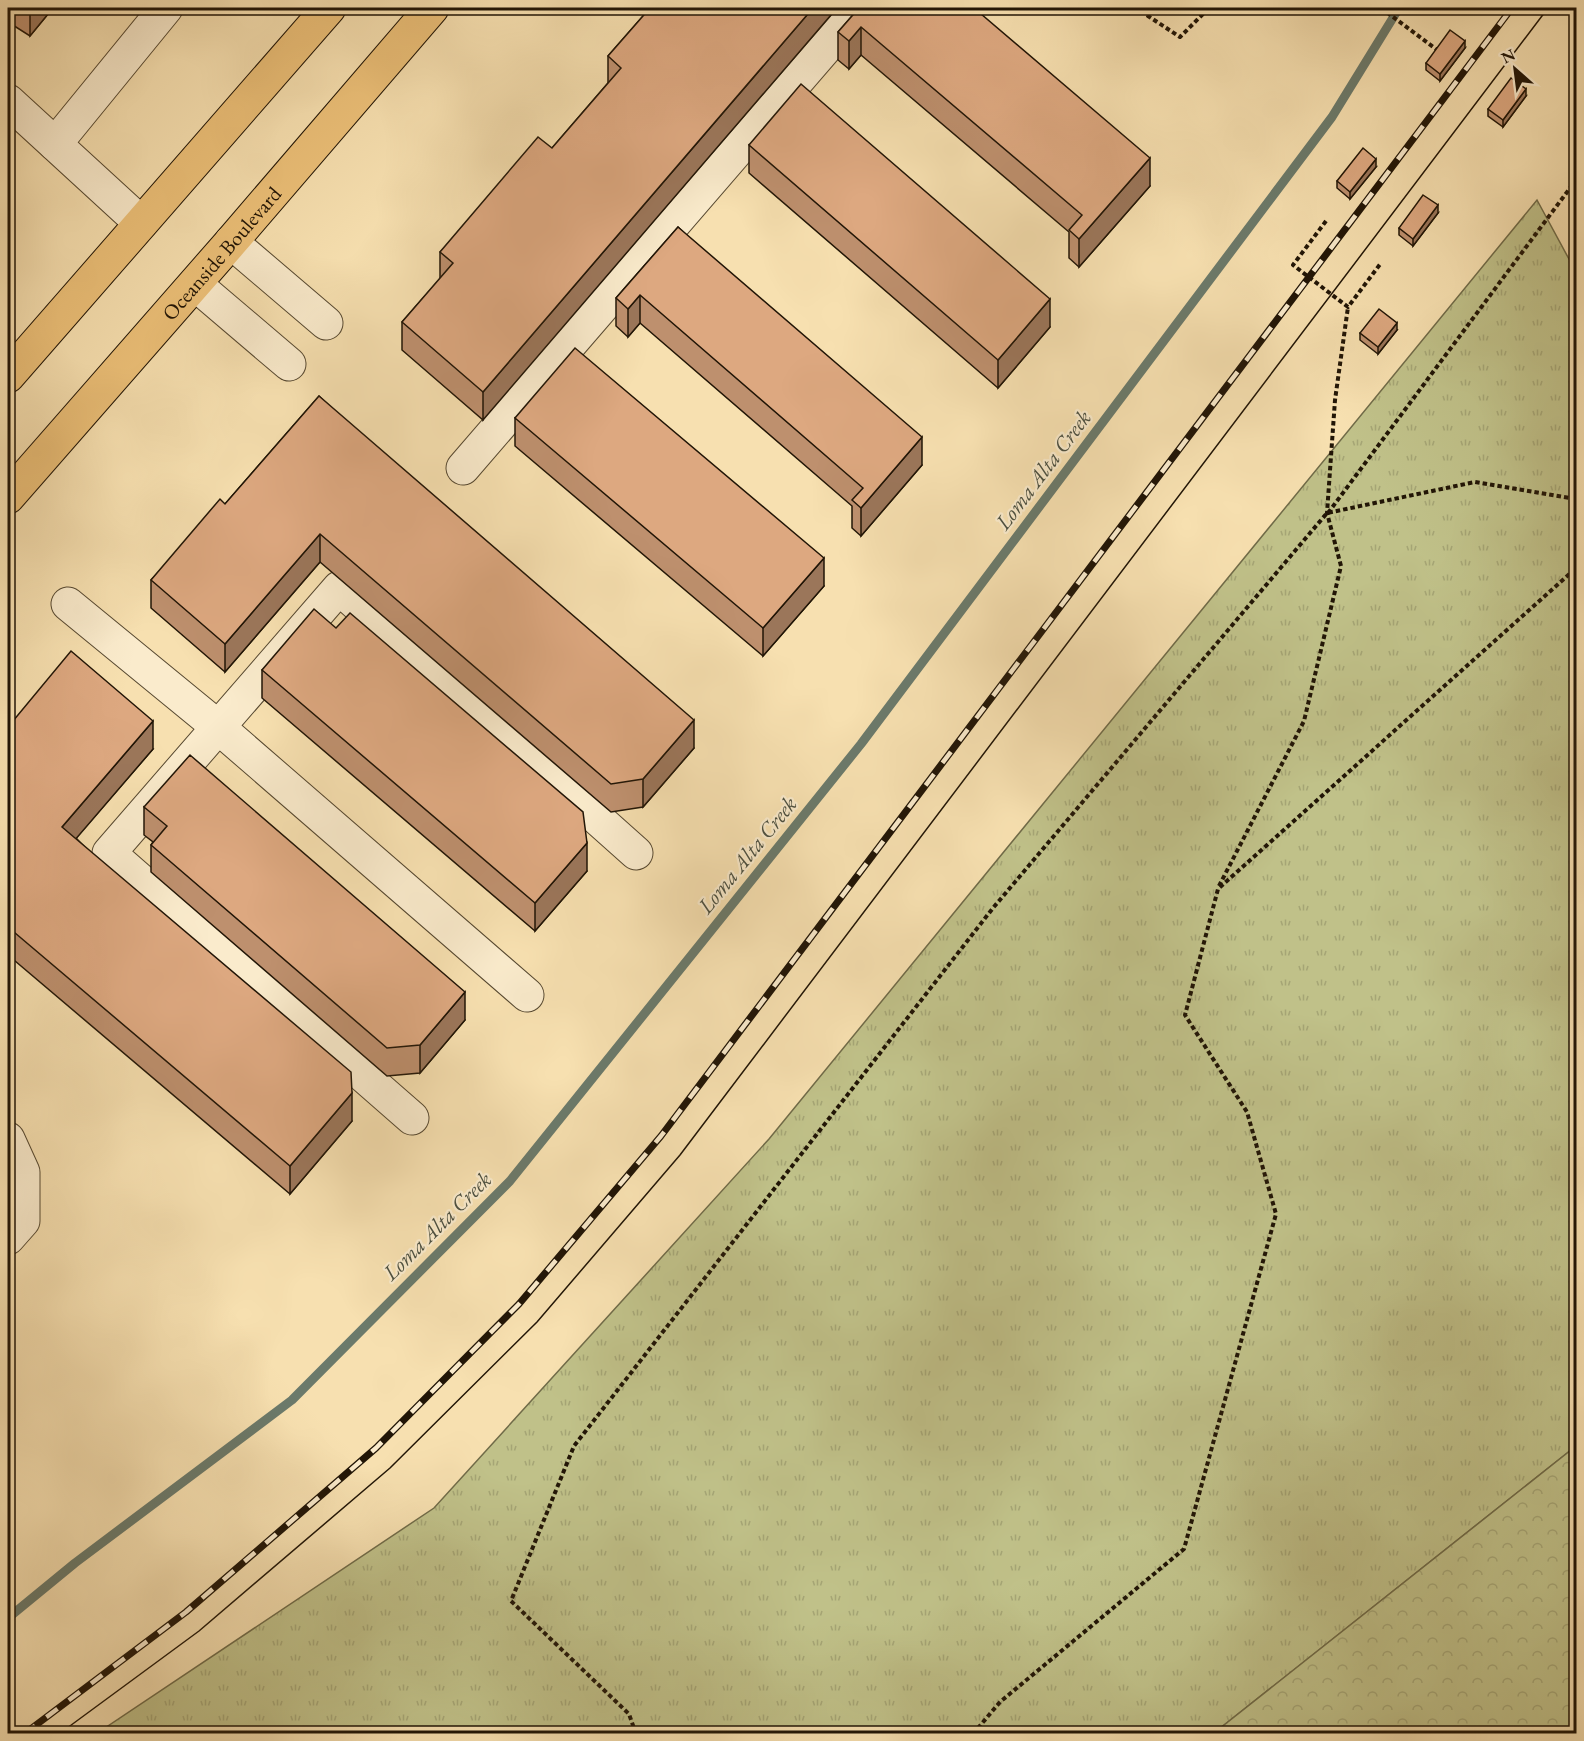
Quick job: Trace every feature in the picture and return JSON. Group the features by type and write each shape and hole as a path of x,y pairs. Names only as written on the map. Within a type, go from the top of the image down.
{"main road":[{"path":"8,376 328,8"},
{"name":"Oceanside Boulevard","path":"8,497 231,243 432,8"}],"lane":[{"path":"55,144 166,8"},
{"path":"463,468 860,8"},
{"path":"8,100 141,223"},
{"path":"231,243 326,323"},
{"path":"195,284 289,364"},
{"path":"412,1118 109,853 339,588 636,853"},
{"path":"68,604 218,727 526,995"},
{"path":"8,1139 23,1172 24,1211 24,1221 8,1238"}],"path":[{"path":"1145,8 1148,16 1180,37 1209,8"},
{"path":"1381,8 1445,57"},
{"path":"636,1734 629,1714 510,1601 573,1446 993,908 1327,513 1576,180"},
{"path":"1326,221 1293,265 1348,307"},
{"path":"973,1734 1000,1702 1184,1549 1276,1214 1246,1112 1185,1015 1218,889 1304,721 1341,566 1327,513 1335,400 1348,307 1382,263"},
{"path":"1327,513 1475,482 1576,498"},
{"path":"1218,889 1576,568"}],"green space":[{"path":"1537,200 1576,272 1576,1446 1214,1733 96,1734 434,1508 769,1139"},
{"path":"1576,1446 1576,1733 1214,1733"}],"building":[{"path":"650,8 813,8 483,392 402,322 453,263 440,252 538,137 552,148 621,68 608,56"},
{"path":"859,8 974,8 1150,158 1079,239 1069,230 1082,215 861,27 849,41 838,32"},
{"path":"1450,30 1465,41 1440,74 1426,63"},
{"path":"1511,78 1526,89 1503,120 1488,109"},
{"path":"801,84 1050,299 998,360 749,145"},
{"path":"1363,148 1376,159 1350,192 1337,181"},
{"path":"1423,195 1438,205 1413,239 1399,228"},
{"path":"678,227 922,437 861,508 852,500 863,488 640,295 628,309 616,298"},
{"path":"1379,309 1397,323 1378,347 1360,333"},
{"path":"575,348 824,558 763,628 515,418"},
{"path":"319,396 694,720 643,779 611,784 320,534 225,644 151,580 220,499 225,504"},
{"path":"314,609 336,628 350,613 583,812 587,843 535,903 262,670"},
{"path":"71,651 153,721 62,827 351,1072 352,1093 290,1166 8,927 8,727"},
{"path":"190,755 465,992 420,1045 387,1048 151,845 167,826 144,807"}],"waterway":[{"name":"Loma Alta Creek","path":"8,1618 75,1563 292,1400 510,1181 861,744 1332,117 1399,8"}],"tram line":[{"path":"59,1734 199,1631 390,1468 537,1322 680,1155 1548,8"}],"railway":[{"path":"24,1734 186,1612 376,1448 519,1304 661,1136 1512,8"}]}
